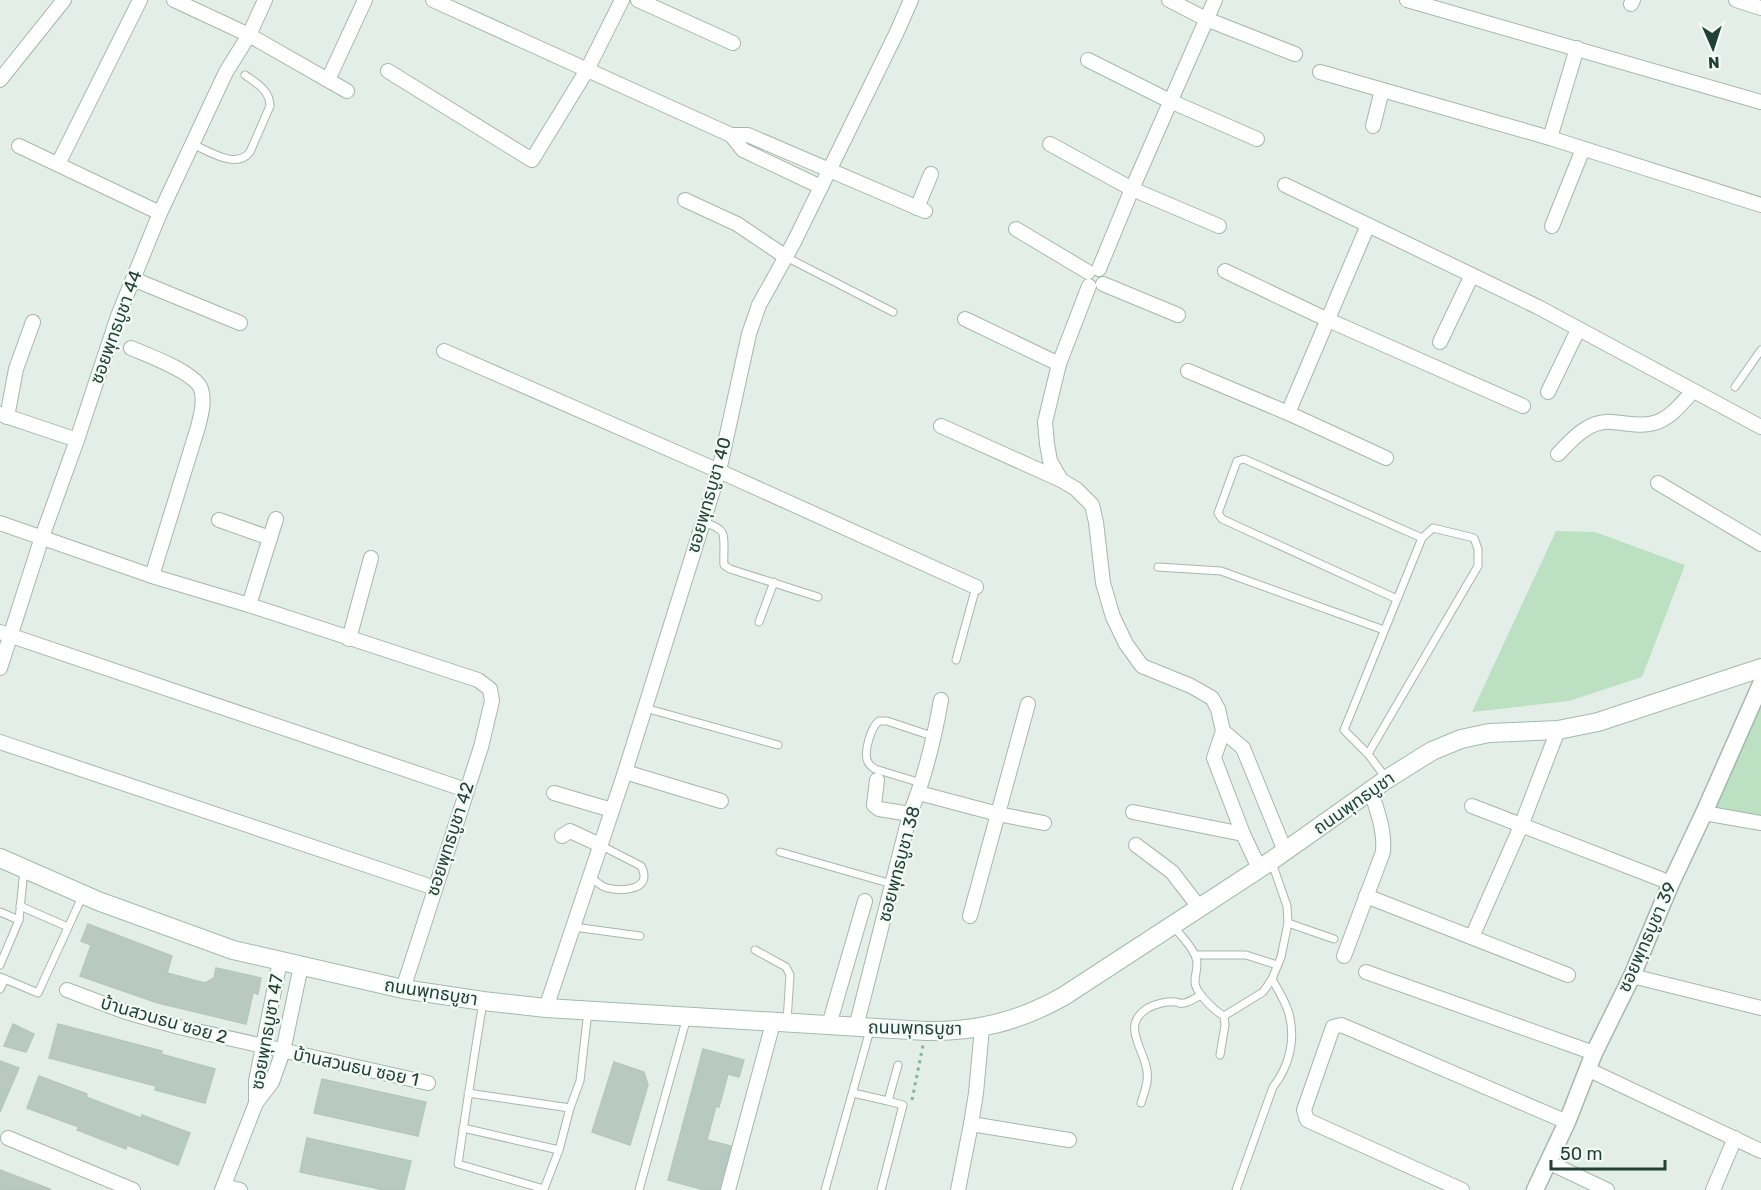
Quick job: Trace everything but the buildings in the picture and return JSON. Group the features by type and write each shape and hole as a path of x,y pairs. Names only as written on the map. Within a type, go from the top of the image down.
{"main road":[{"name":"ถนนพุทธบูชา","path":"0,858 83,895 233,950 403,989 483,1001 588,1011 938,1032 982,1028 1018,1018 1047,1006 1272,860 1387,779 1432,751 1461,739 1489,733 1558,730 1598,722 1761,668"}],"street":[{"path":"0,80 64,0"},
{"path":"58,164 140,0"},
{"path":"174,0 249,34 347,92"},
{"name":"ซอยพุทธบูชา 44","path":"0,668 5,634 77,440 118,316 160,213 192,144 226,72 249,34 265,0"},
{"path":"328,80 365,0"},
{"path":"433,0 731,135 748,135 921,210 931,174"},
{"path":"388,71 532,160 587,70 622,0"},
{"path":"638,0 733,43"},
{"name":"ซอยพุทธบูชา 40","path":"546,1008 625,772 719,471 749,334 759,305 786,258 896,34 910,0"},
{"path":"1169,0 1206,19 1295,54"},
{"path":"1061,480 1050,460 1045,422 1059,364 1132,189 1215,0"},
{"path":"1407,0 1761,102"},
{"path":"1736,0 1761,8"},
{"path":"1550,138 1577,48"},
{"path":"1088,60 1170,101 1257,139"},
{"path":"1320,72 1550,138 1761,205"},
{"path":"1373,126 1382,90"},
{"path":"731,135 743,150 821,186"},
{"path":"1050,144 1132,189 1219,226"},
{"path":"19,146 160,213"},
{"path":"1552,226 1583,149"},
{"path":"1285,185 1538,307 1761,427"},
{"path":"686,200 737,224 786,258"},
{"path":"1287,413 1368,225"},
{"path":"1016,229 1095,278 1178,315"},
{"path":"1225,271 1326,319 1523,406"},
{"path":"1440,342 1472,275"},
{"path":"133,279 240,322"},
{"path":"965,319 1059,364"},
{"path":"33,322 16,369 3,416 77,440"},
{"path":"1548,392 1578,330"},
{"path":"131,348 185,372 200,385 202,394 198,427 152,576"},
{"path":"444,351 719,471 976,587"},
{"path":"1188,371 1386,458"},
{"path":"1558,454 1582,430 1594,425 1610,422 1637,425 1654,423 1666,418 1693,391"},
{"path":"941,426 1061,480 1076,489 1092,505 1096,522 1102,583 1113,617 1126,644 1143,666 1191,686 1212,698 1218,709 1223,731 1214,758 1243,834 1272,860"},
{"path":"1658,483 1761,544"},
{"path":"249,605 276,519"},
{"path":"219,520 270,538"},
{"path":"0,523 152,576 249,605 349,639 371,558"},
{"path":"5,634 466,790"},
{"name":"ซอยพุทธบูชา 42","path":"349,639 478,680 490,689 492,701 481,747 403,989"},
{"name":"ซอยพุทธบูชา 39","path":"1534,1190 1567,1122 1591,1061 1632,976 1671,883 1761,684"},
{"name":"ซอยพุทธบูชา 38","path":"863,1028 892,884 910,814 935,737 941,700"},
{"path":"969,916 1028,704"},
{"path":"1472,937 1521,825 1558,730"},
{"path":"1223,731 1243,748 1272,860"},
{"path":"0,742 435,888"},
{"path":"625,772 721,801"},
{"path":"877,780 874,805 879,809 910,814"},
{"path":"920,788 998,814 1044,823"},
{"path":"1344,956 1383,852 1384,843 1380,820 1371,791"},
{"path":"554,793 612,810"},
{"path":"1472,806 1671,883"},
{"path":"1133,812 1243,834"},
{"path":"1704,813 1761,823"},
{"path":"562,836 570,831 600,845"},
{"path":"1136,845 1172,872 1199,907"},
{"path":"1366,896 1568,975"},
{"path":"829,1025 865,901"},
{"name":"ซอยพุทธบูชา 47","path":"256,1103 256,1081 280,961"},
{"name":"ซอยพุทธบูชา 47","path":"223,1188 256,1103 272,1083 283,1051 301,966"},
{"path":"1365,972 1591,1061 1761,1151"},
{"path":"1632,976 1761,1008"},
{"name":"บ้านสวนธน ซอย 2","path":"67,990 126,1012 179,1027 283,1051"},
{"path":"728,1190 780,1023"},
{"path":"1462,1190 1307,1120 1304,1110 1334,1027 1341,1025 1567,1122"},
{"path":"958,1190 976,1093 982,1028"},
{"name":"บ้านสวนธน ซอย 1","path":"283,1051 428,1083"},
{"path":"971,1124 1069,1140"},
{"path":"8,1138 134,1190"},
{"path":"1713,1190 1735,1138"},
{"path":"1548,1162 1607,1190"},
{"path":"223,1188 240,1190"}],"lane":[{"path":"192,144 225,159 237,160 246,157 250,152 270,106 270,101 261,86 245,75"},
{"path":"786,258 893,312"},
{"path":"1735,387 1761,350"},
{"path":"1397,599 1222,519 1218,513 1237,460 1244,459 1422,538"},
{"path":"703,521 722,531 724,565 730,569 818,597"},
{"path":"1368,754 1478,566 1478,549 1474,538 1433,528 1422,538 1344,730 1368,754 1387,779"},
{"path":"1158,567 1221,571 1384,630"},
{"path":"759,622 774,582"},
{"path":"956,660 976,587"},
{"path":"644,708 778,745"},
{"path":"920,788 875,769 869,764 866,752 872,730 874,724 879,721 935,737"},
{"path":"590,877 601,886 615,890 637,887 643,883 644,872 641,866 600,845"},
{"path":"780,852 892,884"},
{"path":"1224,1016 1263,992 1272,979 1281,957 1288,923 1287,906 1272,860"},
{"path":"0,965 19,920 24,869"},
{"path":"0,988 2,978 38,993 83,895"},
{"path":"20,906 68,927"},
{"path":"0,912 19,920"},
{"path":"1288,923 1335,939"},
{"path":"1172,925 1196,955 1198,969 1195,981 1196,990 1218,1013 1224,1016"},
{"path":"574,927 640,936"},
{"path":"755,950 786,967 790,975 780,1023"},
{"path":"1196,955 1246,955 1277,965"},
{"path":"1236,1190 1273,1087 1283,1074 1289,1058 1292,1033 1289,1014 1272,979"},
{"path":"1141,1103 1146,1090 1148,1074 1135,1035 1134,1023 1139,1015 1149,1007 1173,1001 1180,1004 1189,1002 1201,995"},
{"path":"483,1001 458,1164 544,1189 559,1150 580,1081 588,1011"},
{"path":"1220,1055 1225,1025 1224,1016"},
{"path":"639,1190 687,1017"},
{"path":"825,1190 853,1093 863,1028"},
{"path":"888,1101 898,1065"},
{"path":"468,1093 570,1108"},
{"path":"853,1093 903,1105 881,1190"},
{"path":"463,1128 559,1150"}],"green space":[{"path":"1556,531 1595,532 1685,565 1642,677 1569,701 1472,712"},
{"path":"1761,706 1761,816 1711,808"}]}
